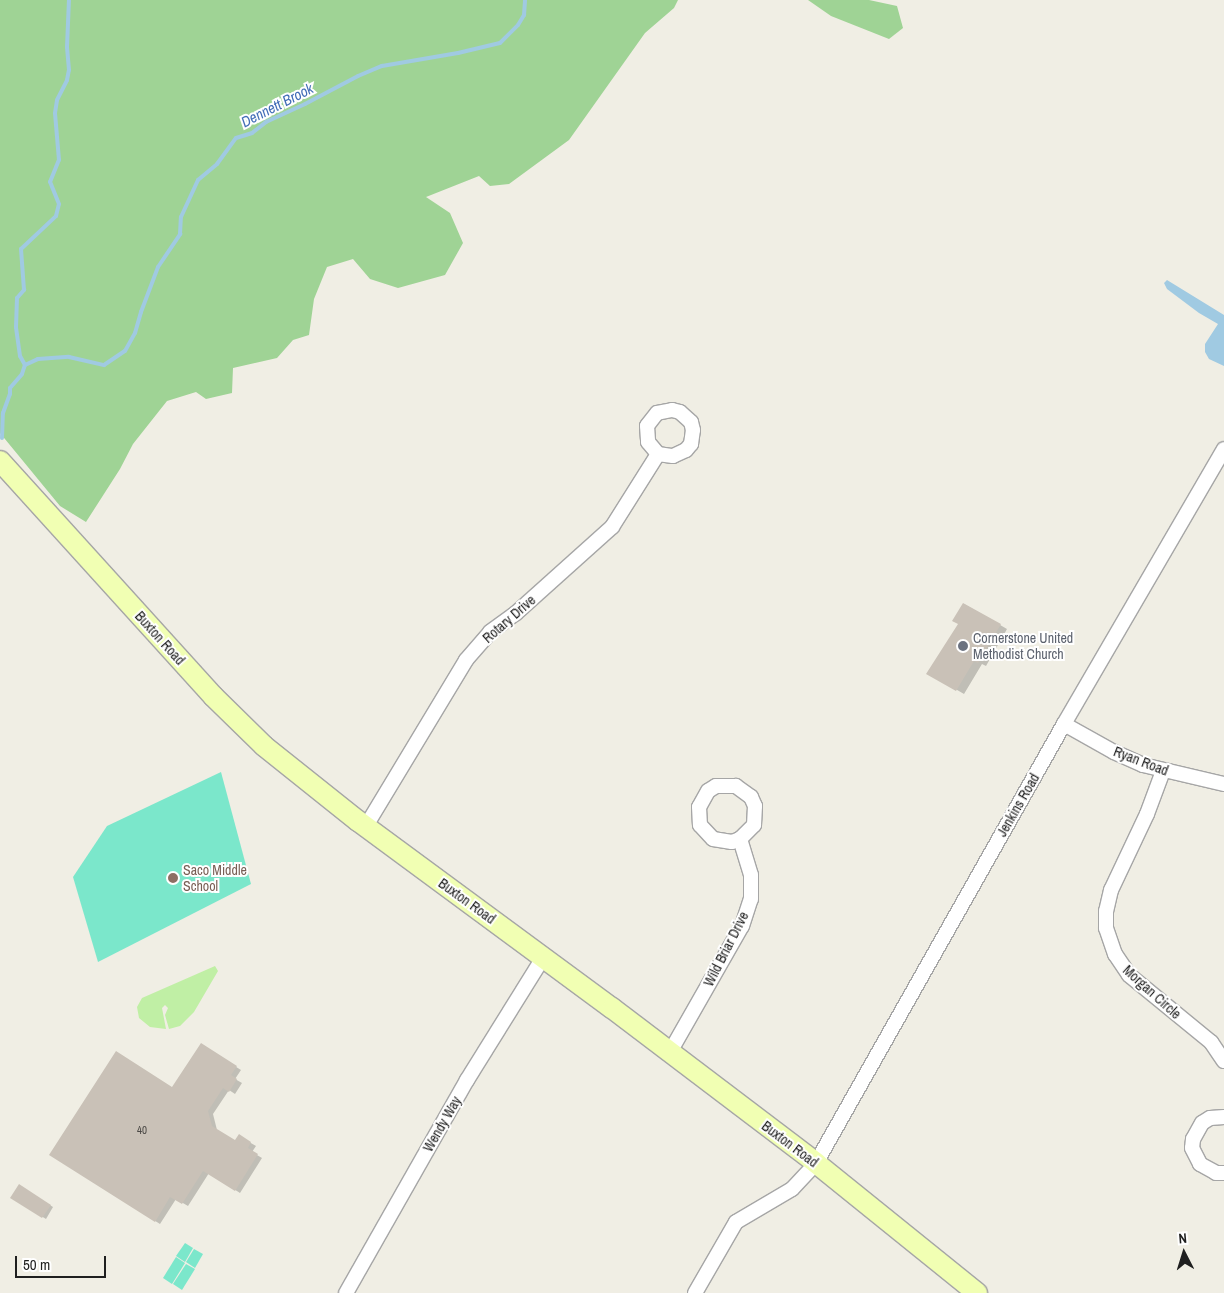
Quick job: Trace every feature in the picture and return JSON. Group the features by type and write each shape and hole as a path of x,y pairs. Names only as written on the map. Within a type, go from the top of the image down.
{"main road":[{"name":"Buxton Road","path":"0,461 201,682 240,723 294,771 816,1163 977,1293"}],"street":[{"name":"Jenkins Road","path":"695,1293 736,1222 792,1189 816,1163 1064,724 1224,450"},
{"name":"Rotary Drive","path":"366,826 466,660 490,632 523,607 612,527 658,454"},
{"name":"Ryan Road","path":"1064,724 1129,759 1163,771 1224,784"},
{"name":"Morgan Circle","path":"1163,771 1158,788 1111,890 1106,911 1106,928 1115,954 1129,975 1211,1042 1224,1061"},
{"path":"716,786 736,786 751,797 756,816 754,825 740,840 722,842 713,839 700,825 698,816 702,798 716,786"},
{"name":"Wild Briar Drive","path":"670,1052 742,926 746,915 751,898 751,875 740,840"},
{"name":"Wendy Way","path":"346,1293 467,1080 543,958"},
{"path":"1224,1117 1210,1118 1202,1123 1196,1130 1192,1148 1200,1164 1216,1173 1224,1173"}],"green space":[{"path":"0,0 678,0 674,8 645,33 569,140 509,184 490,186 479,176 426,197 450,213 463,243 445,275 398,288 370,279 353,259 327,267 314,299 309,335 293,340 277,358 233,368 232,393 206,399 196,392 167,401 133,444 120,469 86,522 60,506 0,433"},
{"path":"808,0 869,0 897,6 903,28 889,39 831,16"},
{"path":"221,772 251,884 98,962 73,877 107,826"},
{"path":"215,966 218,971 194,1012 180,1026 169,1029 165,1015 168,1008 165,1005 162,1008 166,1029 150,1027 139,1018 137,1007 142,998"},
{"path":"185,1243 193,1248 185,1262 176,1256"},
{"path":"194,1249 203,1254 195,1268 186,1262"},
{"path":"176,1257 185,1263 172,1284 163,1278"},
{"path":"186,1264 195,1269 182,1290 173,1284"}],"water":[{"path":"1167,280 1224,315 1224,366 1209,359 1205,352 1205,344 1218,324 1199,313 1167,289 1164,283"}],"building":[{"name":"Cornerstone United Methodist Church","path":"963,603 1001,624 978,663 974,661 956,691 926,674 958,624 952,621"},
{"path":"201,1043 237,1066 231,1075 237,1079 229,1092 223,1088 208,1111 212,1126 235,1140 239,1134 251,1142 248,1148 258,1154 235,1191 203,1171 182,1204 170,1197 155,1222 49,1155 116,1051 172,1087"},
{"path":"19,1184 51,1205 42,1218 10,1198"}],"waterway":[{"path":"2,438 3,413 10,394 10,388 22,374 25,365 20,356 16,327 17,298 24,290 21,249 56,216 59,204 50,182 59,160 55,113 57,100 67,80 69,70 67,47 69,0"},
{"name":"Dennett Brook","path":"25,365 38,359 69,357 104,365 125,351 135,333 158,267 180,234 181,217 198,180 217,164 236,138 252,133 266,122 382,66 458,53 500,43 518,25 524,15 525,0"}],"place":[{"name":"Cornerstone United Methodist Church","path":"963,646"},
{"name":"Saco Middle School","path":"173,878"}]}
